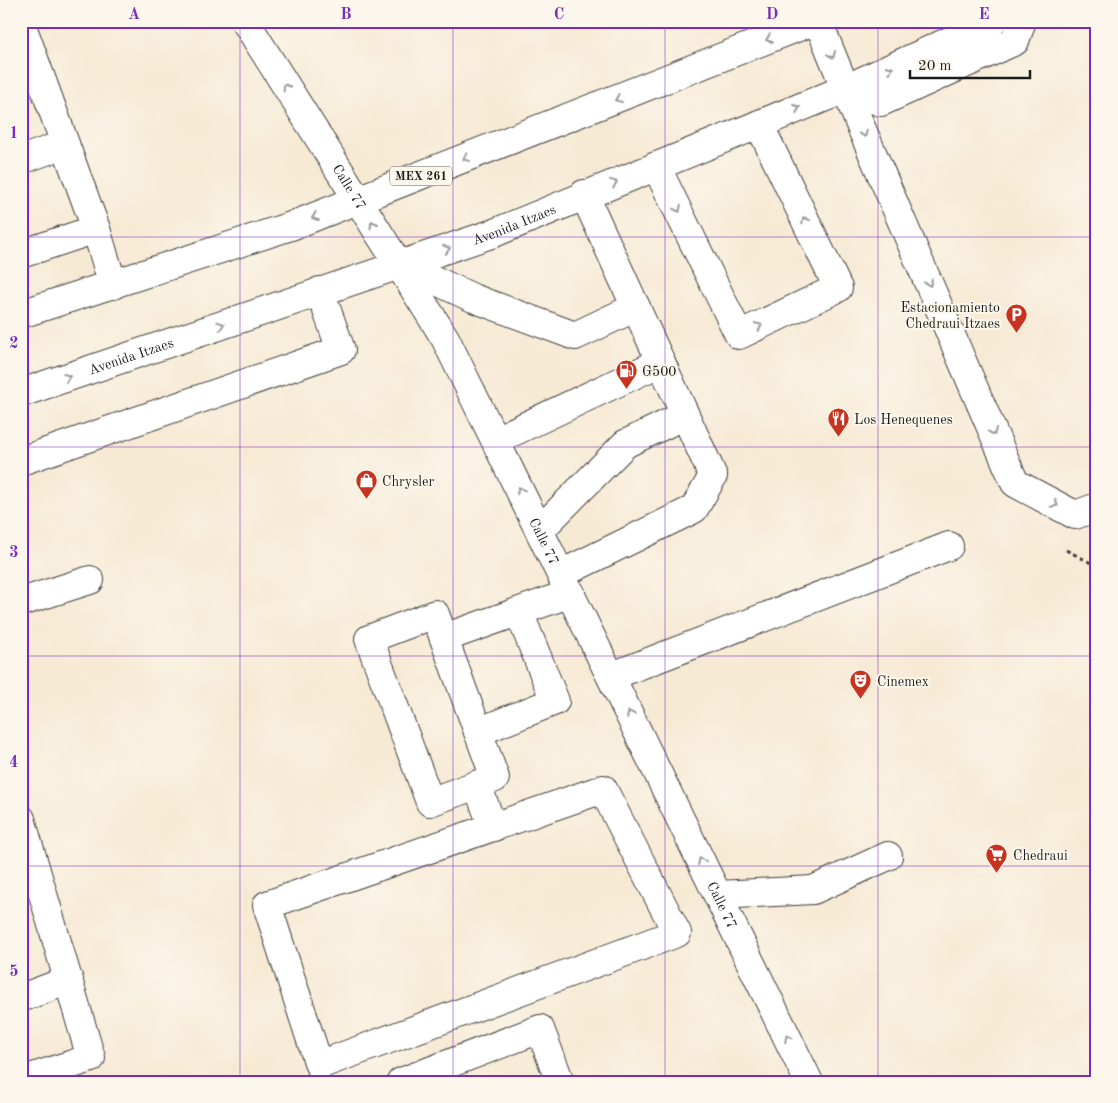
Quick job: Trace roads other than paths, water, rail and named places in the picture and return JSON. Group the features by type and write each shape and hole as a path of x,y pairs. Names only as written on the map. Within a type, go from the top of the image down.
{"main road":[{"name":"Calle 77","path":"245,21 446,338 810,1082"},
{"name":"MEX 261","path":"21,314 292,226 814,21"},
{"path":"818,21 845,89 1015,483 1075,515 1097,507"},
{"name":"Avenida Itzaes","path":"21,393 494,233 584,194 845,89 993,21"},
{"path":"845,89 881,102 1015,41 1022,21"},
{"path":"21,23 96,229 113,284"},
{"path":"656,166 739,335 838,288 759,124"},
{"path":"21,160 65,144"},
{"path":"444,638 519,612 694,509 713,476 584,194"},
{"path":"21,254 96,229"},
{"path":"400,264 474,298 575,336 636,308"},
{"path":"21,461 341,350 320,291"},
{"path":"496,440 661,362"},
{"path":"540,530 625,444 685,415"},
{"path":"612,676 949,546"},
{"path":"21,602 90,580"},
{"path":"478,732 554,700 519,612"},
{"path":"435,614 478,732 495,778 430,802 370,638 435,614"},
{"path":"477,785 493,827"},
{"path":"603,788 677,932 318,1065 268,905 493,827 603,788"},
{"path":"21,819 92,1058 21,1082"},
{"path":"718,895 813,890 888,856"},
{"path":"21,998 69,980"},
{"path":"402,1082 540,1029 560,1082"}],"place":[{"name":"Estacionamiento Chedraui Itzaes","path":"1016,334"},
{"name":"G500","path":"626,390"},
{"name":"Los Henequenes","path":"838,438"},
{"name":"Chrysler","path":"366,500"},
{"name":"Cinemex","path":"861,700"},
{"name":"Chedraui","path":"997,874"}]}
